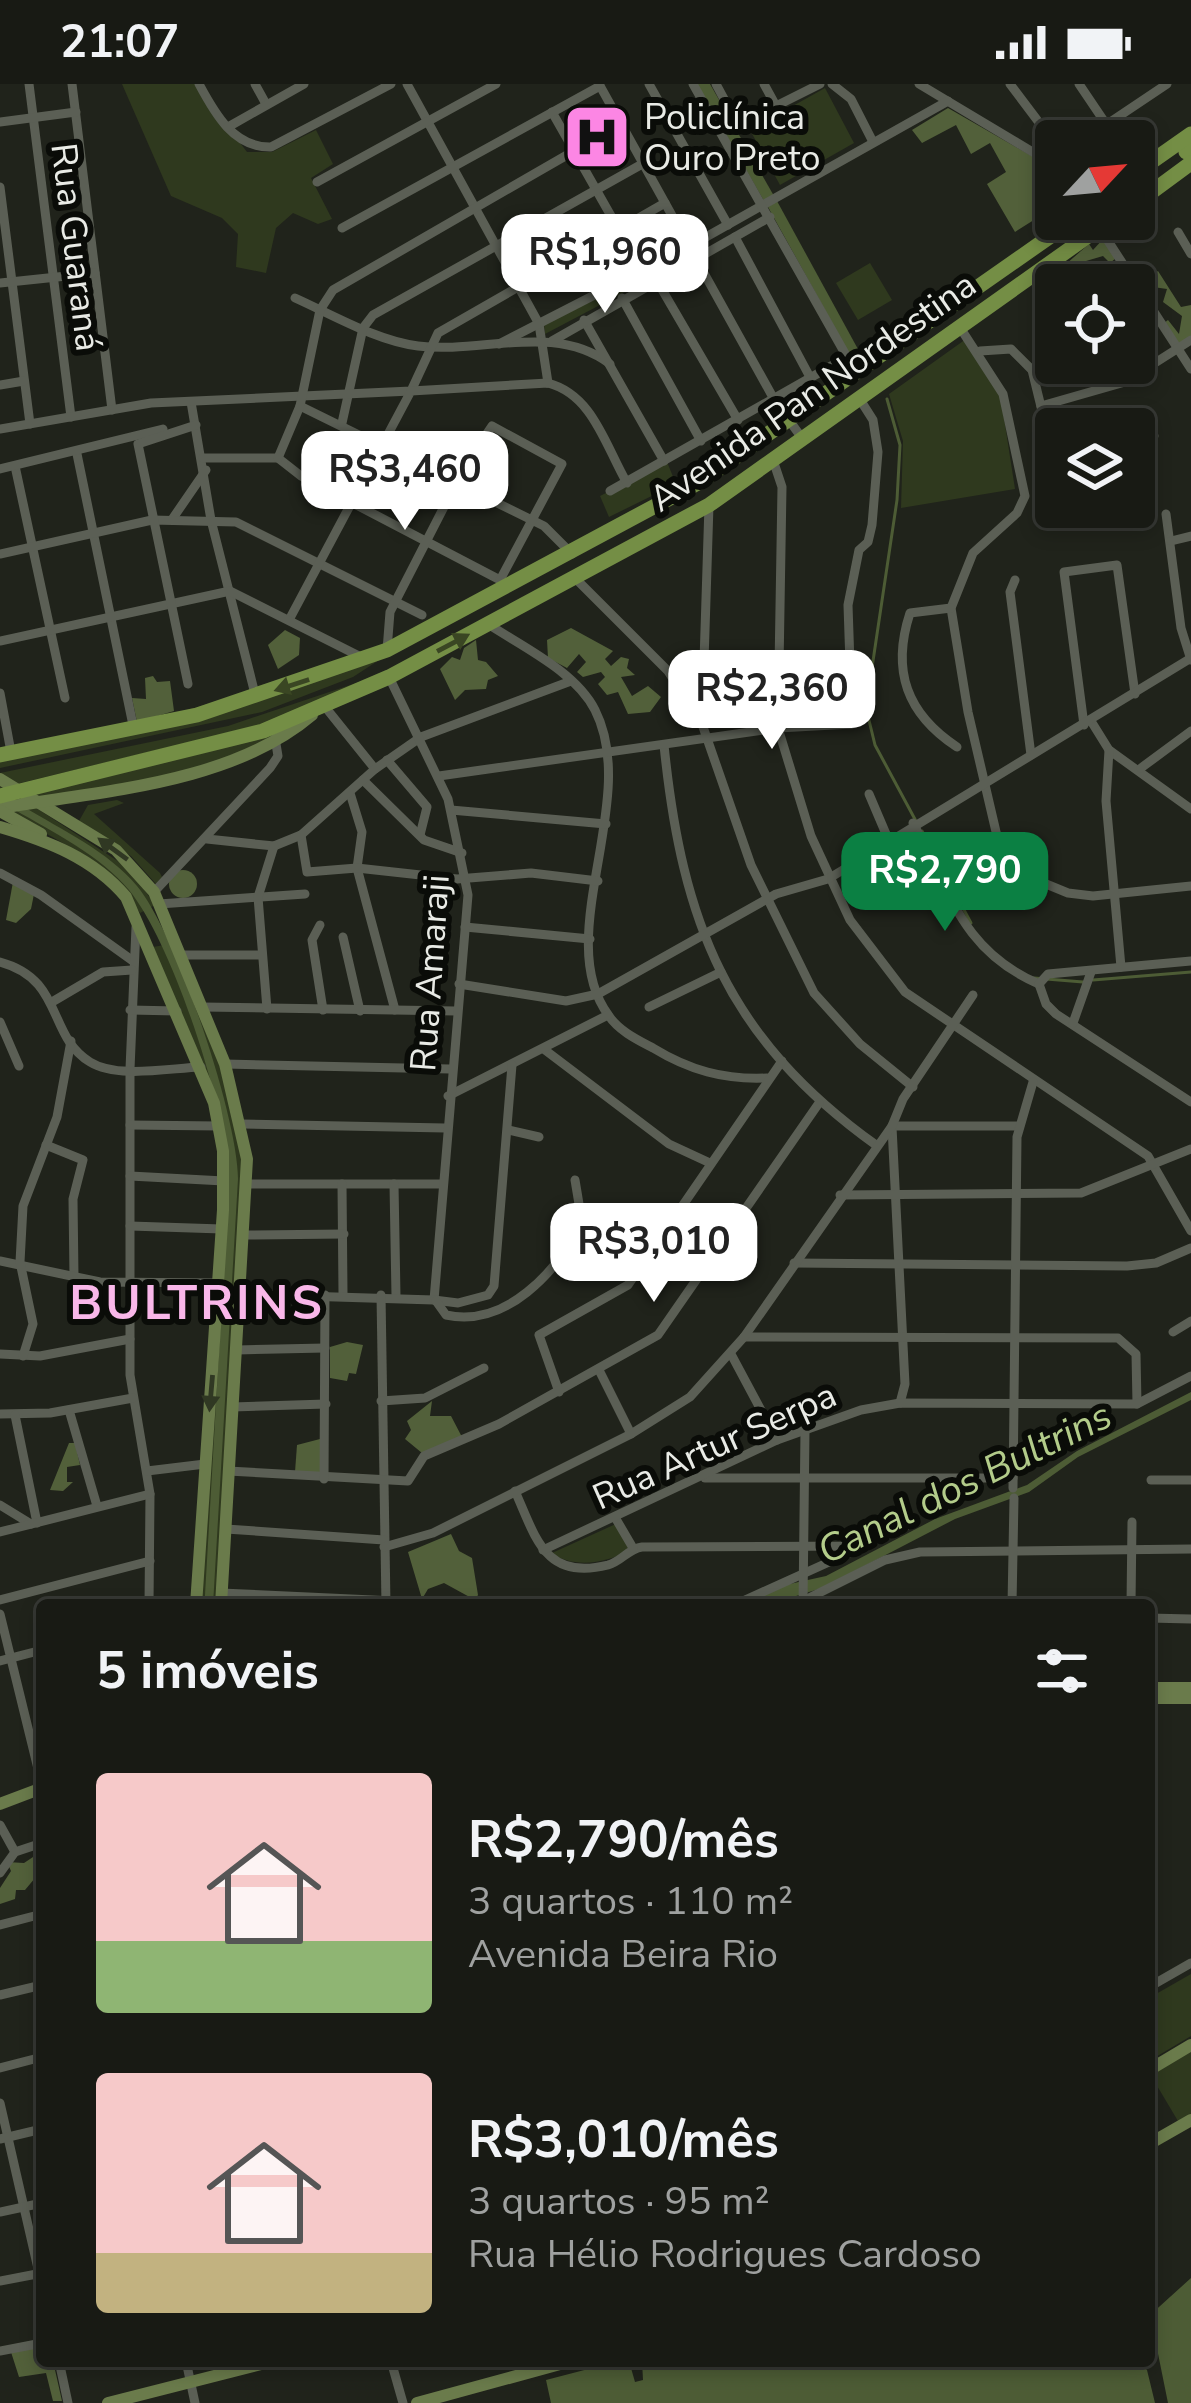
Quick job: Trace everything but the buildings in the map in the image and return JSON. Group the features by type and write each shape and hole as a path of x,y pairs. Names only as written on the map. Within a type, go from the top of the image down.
{"highway":[{"path":"1155,159 1191,134"},
{"path":"1155,186 1189,154"},
{"name":"Avenida Pan Nordestina","path":"575,553 698,483 1048,240"},
{"name":"Avenida Pan Nordestina","path":"6,754 134,730 256,697 387,650 505,583 668,509 1049,240"},
{"name":"Avenida Pan Nordestina","path":"1044,264 1080,240"},
{"name":"Avenida Pan Nordestina","path":"4,798 319,712 388,677 709,505 1035,271"},
{"path":"818,400 819,413 832,419"}],"main road":[{"path":"4,798 81,795 186,774 275,738 319,712"},
{"path":"68,819 66,807 81,795"},
{"path":"4,798 57,845 150,907 166,945 177,1011 219,1126 223,1229 196,1599"},
{"path":"35,800 131,862 166,945 202,1007 242,1124 244,1235 221,1599"},
{"path":"0,827 57,845"},
{"path":"1155,1688 1191,1688"},
{"path":"1155,1698 1191,1698"},
{"path":"0,1804 36,1789"},
{"path":"1155,2066 1191,2045"},
{"path":"1155,2141 1191,2120"},
{"path":"108,2403 251,2367"},
{"path":"417,2403 549,2367"}],"street":[{"name":"Rua Guaraná","path":"29,84 71,417"},
{"path":"72,84 112,410"},
{"path":"200,84 244,143 271,147 392,84"},
{"path":"255,84 266,104"},
{"path":"228,127 304,84"},
{"path":"407,84 549,342 548,383"},
{"path":"317,182 496,84"},
{"path":"649,84 728,225"},
{"path":"610,491 847,357 693,84"},
{"path":"716,84 738,125 814,85"},
{"path":"764,84 776,106"},
{"path":"832,84 851,99 873,142"},
{"path":"919,84 1035,153"},
{"path":"1000,84 1013,88 1037,120"},
{"path":"1079,84 1103,120"},
{"path":"1144,84 1152,94"},
{"path":"1112,120 1168,84"},
{"path":"342,228 600,85 775,401 803,439"},
{"path":"499,344 690,246 948,101"},
{"path":"0,122 76,112"},
{"path":"552,112 619,230"},
{"path":"278,458 301,401 320,310 345,279 574,151"},
{"path":"342,423 363,328 381,310 644,163"},
{"path":"0,187 6,282 30,424"},
{"path":"289,620 430,347 444,329 665,203"},
{"path":"549,342 770,217"},
{"path":"1178,232 1191,254"},
{"path":"735,237 812,379"},
{"path":"1116,240 1191,369"},
{"path":"6,282 95,273"},
{"path":"657,281 738,420"},
{"path":"295,298 363,328 430,347 549,342 595,353 610,364"},
{"path":"622,298 701,441"},
{"path":"584,320 664,461"},
{"path":"959,326 980,351 1003,394 1025,496 1017,514 973,553 951,608 983,787 997,836 1029,877 1079,895 1191,886"},
{"path":"1155,363 1191,340"},
{"path":"980,351 1017,352 1032,370 1041,406 1116,384"},
{"path":"0,386 24,381"},
{"path":"0,429 146,404 301,401 548,383 578,397 627,482"},
{"path":"439,776 709,742 778,728 852,722 848,605 859,550 868,542 872,526 878,452 873,420 859,398"},
{"path":"301,401 534,521 575,553"},
{"path":"191,402 211,520 256,697"},
{"path":"146,404 151,429"},
{"path":"188,684 138,444 196,425"},
{"path":"204,464 278,458 350,501 426,542 505,583 559,477 559,460 496,427 485,429 457,482 426,542 396,601 386,624 387,650"},
{"path":"0,469 77,454 151,429 171,430"},
{"path":"77,454 134,730"},
{"path":"772,460 782,487 778,728 828,879 885,970 951,1028 1157,1166 1191,1231"},
{"path":"173,518 204,464"},
{"path":"15,466 65,698"},
{"path":"702,724 709,505"},
{"path":"459,984 566,1001 598,994 764,900 828,879 1191,659 1178,614 1166,514"},
{"path":"0,554 152,520 211,520 250,526 422,615"},
{"path":"1171,541 1191,536"},
{"path":"1135,694 1117,565 1064,572 1087,723 1109,750 1141,768 1191,809"},
{"path":"575,578 668,671 702,724 764,900 814,993 860,1044 913,1087"},
{"path":"1015,580 1010,592 1031,754"},
{"path":"0,641 230,591 365,659"},
{"path":"951,608 910,613 903,665 912,708 957,747"},
{"path":"488,624 571,681 596,711 606,754 606,824 590,939 598,994 608,1015 638,1040 691,1068 734,1078 767,1078"},
{"name":"Rua Amaraji","path":"388,677 439,776 467,878 435,1296"},
{"path":"207,838 274,846 301,835 375,769 421,737 571,681"},
{"path":"0,693 6,754"},
{"path":"319,712 375,769"},
{"path":"1141,768 1191,730"},
{"path":"149,1599 150,1494 133,1398 130,1340 132,965 150,907 278,756 275,738"},
{"path":"664,745 674,842 703,934 741,1011 819,1103 876,1145"},
{"path":"1109,750 1106,801 1121,967"},
{"path":"387,760 427,807 420,835"},
{"path":"363,780 426,842 463,854"},
{"path":"350,793 362,832 357,868 395,1010"},
{"path":"869,794 889,841"},
{"path":"452,810 606,824"},
{"path":"916,822 975,943 1006,968 1043,979 1090,977 1121,967 1191,961"},
{"path":"301,835 307,872 357,868 467,878 531,873 598,880"},
{"path":"267,1009 258,897 274,846"},
{"path":"0,873 40,895 132,965"},
{"path":"150,907 305,895"},
{"path":"320,925 312,940 322,1010"},
{"path":"465,927 590,939"},
{"path":"343,937 360,1011"},
{"path":"166,945 262,955"},
{"path":"0,962 31,975 52,1001 71,1041 91,1063 130,1069 201,1067"},
{"path":"52,1001 103,972 132,965"},
{"path":"649,1006 721,972"},
{"path":"1072,1023 1090,977"},
{"path":"1043,979 1046,1004 1191,1102"},
{"path":"226,1529 384,1544 420,1538 632,1434 690,1397 744,1336 892,1126 973,995"},
{"path":"202,1007 456,1012"},
{"path":"130,1010 177,1011"},
{"path":"448,1096 608,1015"},
{"path":"0,1022 19,1066"},
{"path":"23,1356 33,1324 20,1262 25,1197 59,1109 71,1041"},
{"path":"545,1050 670,1144 710,1163"},
{"path":"560,1392 539,1335 624,1290 782,1061"},
{"path":"225,1064 450,1069"},
{"path":"240,1294 435,1296 465,1302 492,1291 512,1065"},
{"path":"1012,1599 1018,1126 1033,1082"},
{"path":"228,1471 382,1483 411,1479 424,1456 483,1433 600,1372 658,1334 819,1103"},
{"path":"242,1124 445,1128"},
{"path":"130,1125 219,1126"},
{"path":"892,1126 1018,1126"},
{"path":"892,1126 905,1389 900,1402"},
{"path":"508,1130 539,1137"},
{"path":"46,1145 83,1161 73,1199 74,1277"},
{"path":"840,1196 1016,1196 1092,1190 1191,1149"},
{"path":"130,1176 224,1181"},
{"path":"435,1296 446,1315 473,1318 524,1295 583,1222 575,1180"},
{"path":"245,1184 440,1184"},
{"path":"342,1184 343,1293"},
{"path":"394,1184 396,1296"},
{"path":"671,1221 718,1253"},
{"path":"130,1226 223,1229"},
{"path":"244,1235 344,1234"},
{"path":"794,1263 1142,1266 1191,1248"},
{"path":"0,1261 74,1277 220,1283"},
{"path":"324,1479 325,1294"},
{"path":"381,1295 386,1599"},
{"path":"1173,1332 1191,1322"},
{"path":"744,1336 1015,1335 1124,1340 1137,1357 1137,1404"},
{"path":"0,1354 23,1356 130,1340"},
{"path":"237,1350 325,1348"},
{"path":"730,1354 777,1440"},
{"path":"381,1401 425,1398 484,1368"},
{"path":"600,1372 632,1434"},
{"name":"Rua Artur Serpa","path":"543,1550 777,1440 866,1408 900,1402 1137,1404 1191,1376"},
{"path":"0,1414 69,1410 133,1398"},
{"path":"232,1407 326,1404"},
{"path":"69,1410 97,1506"},
{"path":"15,1415 35,1524"},
{"path":"0,1432 16,1430"},
{"path":"802,1599 805,1430"},
{"path":"146,1472 205,1464"},
{"path":"700,1478 1013,1488"},
{"path":"1151,1480 1191,1480"},
{"path":"515,1491 543,1550 560,1565 614,1563 633,1548 865,1545"},
{"path":"0,1532 150,1494"},
{"path":"0,1505 35,1524"},
{"path":"616,1519 633,1548"},
{"path":"1131,1599 1132,1522"},
{"path":"748,1599 905,1526"},
{"path":"806,1599 894,1556 1191,1549"},
{"path":"0,1600 150,1561"},
{"path":"0,1615 5,1660 36,1766"},
{"path":"1155,1618 1191,1619"},
{"path":"5,1660 36,1652"},
{"path":"0,1825 16,1852"},
{"path":"0,1874 16,1852 36,1845"},
{"path":"0,1925 36,1916"},
{"path":"1155,1984 1191,1963"},
{"path":"0,1995 36,1986"},
{"path":"0,2068 36,2059"},
{"path":"0,2103 4,2138 36,2254"},
{"path":"4,2138 36,2130"},
{"path":"0,2212 36,2204"},
{"path":"0,2281 36,2274"},
{"path":"0,2351 36,2344"},
{"path":"59,2367 68,2403"},
{"path":"187,2367 196,2403"},
{"path":"393,2367 403,2403"}],"shaded area":[{"path":"122,84 196,84 247,152 272,152 316,130 333,164 311,178 332,219 318,224 293,213 276,228 266,273 236,267 238,234 222,218 171,196"},
{"path":"697,84 710,84 774,196 764,201"},
{"path":"825,88 854,143 780,185 750,130"},
{"path":"948,108 1035,158 1035,219 1015,232 987,184 1006,172 990,143 971,154 956,125 922,143 912,130"},
{"path":"777,201 859,351 851,357 768,207"},
{"path":"1105,240 1116,258 1110,263 1103,256 1086,261 1089,264 1066,264 1089,244 1093,250"},
{"path":"685,252 687,259 545,334 544,324"},
{"path":"870,263 892,300 858,320 836,283"},
{"path":"1158,271 1181,307 1191,305 1191,338 1177,344 1164,323 1168,320 1179,334 1182,316 1163,302 1167,289 1155,287"},
{"path":"966,339 999,386 1015,489 901,508 903,441 889,394"},
{"path":"667,462 676,484 609,517 600,496"},
{"path":"571,628 613,651 605,659 611,666 621,657 629,659 627,668 635,675 621,677 632,696 648,686 661,697 650,712 628,714 618,692 607,695 598,684 605,677 601,672 583,677 577,672 586,662 579,654 567,668 548,658 547,640"},
{"path":"285,630 300,638 299,655 278,669 268,645"},
{"path":"476,640 478,660 498,676 488,680 486,689 465,690 455,700 440,669 452,657 460,660 464,648"},
{"path":"393,651 353,677 262,712 0,768 0,757 47,750"},
{"path":"153,676 157,682 170,681 174,711 137,722 132,698 146,699 145,678"},
{"path":"374,677 297,716 0,788 0,773 228,726"},
{"path":"276,728 279,736 187,773 13,802 16,794"},
{"path":"124,803 94,814 160,873 163,879 156,884 131,856 79,821 88,805"},
{"path":"30,804 130,869 155,905 140,913 99,867 7,813"},
{"path":"24,807 84,842 137,886 153,909 186,983 228,1114 238,1179 213,1599 205,1599 205,1595 229,1178 208,1070 163,948 129,890 105,866 15,810"},
{"path":"183,870 193,874 197,884 193,894 183,898 173,894 169,884 173,874"},
{"path":"13,882 34,894 31,909 16,923 6,920"},
{"path":"170,944 224,1067 244,1154 218,1599 198,1599 225,1149 153,947"},
{"path":"347,1342 363,1345 356,1374 349,1373 347,1381 330,1378 330,1347"},
{"name":"Canal dos Bultrins","path":"1191,1392 1191,1400 1078,1457 1029,1492 955,1519 822,1588 786,1599 757,1599 785,1585 826,1576 935,1519 1027,1485 1077,1451"},
{"path":"432,1401 430,1416 451,1416 463,1439 422,1453 405,1439 411,1430 407,1421"},
{"path":"320,1439 321,1475 295,1472 297,1445"},
{"path":"69,1443 75,1443 80,1465 67,1467 67,1482 73,1482 63,1491 50,1490"},
{"path":"618,1523 629,1550 621,1555 580,1563 552,1553"},
{"path":"451,1534 459,1551 472,1558 476,1599 444,1583 428,1589 422,1599 408,1552"},
{"path":"36,1855 36,1880 25,1890 16,1890 15,1899 0,1904 0,1888 11,1871 7,1862 24,1863"},
{"path":"1191,1974 1191,2036 1155,2057 1155,1995"},
{"path":"1191,2050 1191,2114 1178,2121 1155,2082 1155,2071"},
{"path":"1191,2278 1191,2403 551,2403 546,2380 596,2367 631,2367 635,2382 643,2380 642,2367 1155,2367 1155,2311"},
{"path":"36,2347 36,2367 54,2367 62,2401 53,2401 46,2373 19,2377 11,2352"}],"pier":[{"path":"1155,2339 1168,2403 1155,2403 1143,2367 1155,2367"}],"waterway":[{"path":"887,399 900,445 897,500 866,708 875,745 917,823"},
{"path":"922,831 971,923"},
{"path":"1093,980 1191,972"},
{"path":"1034,978 1083,982"}],"place":[{"name":"Policlínica Ouro Preto","path":"597,137"}],"district":[{"name":"BULTRINS","path":"197,1302"}]}
